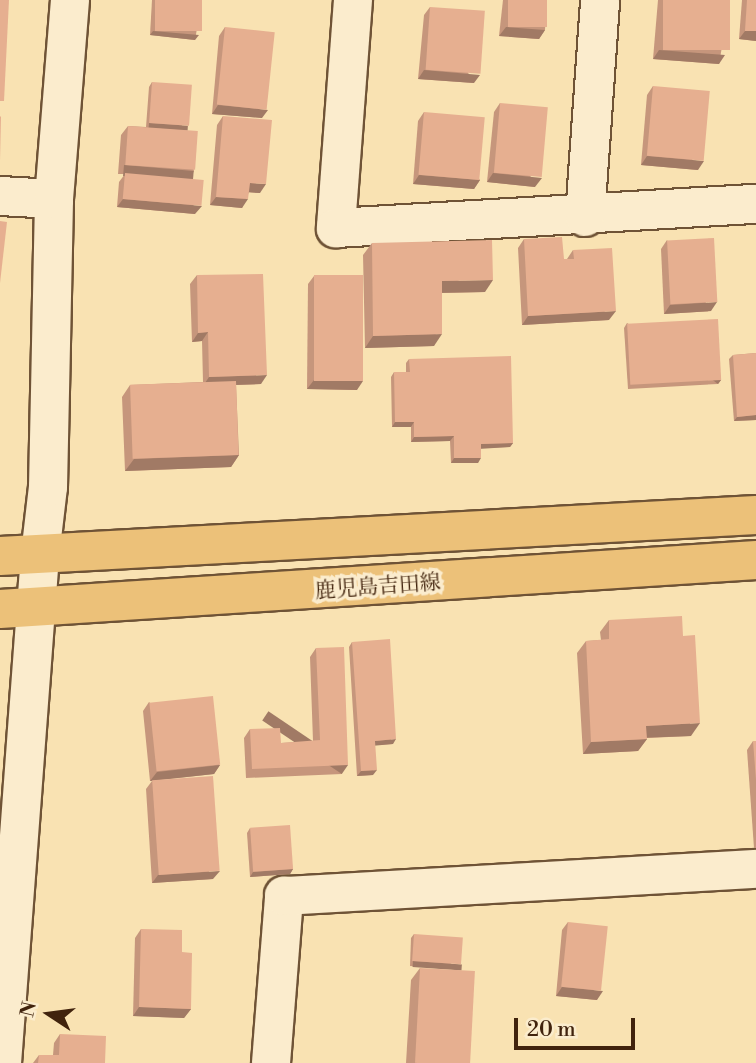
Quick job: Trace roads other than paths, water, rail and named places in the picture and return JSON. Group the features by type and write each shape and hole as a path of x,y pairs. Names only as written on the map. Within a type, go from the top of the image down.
{"main road":[{"path":"0,556 756,515"},
{"name":"鹿児島吉田線","path":"17,608 756,560"}],"street":[{"path":"2,1063 17,608 40,555 48,487 54,199 70,0"},
{"path":"353,0 336,228 585,217 756,204"},
{"path":"585,217 600,0"},
{"path":"0,197 54,199"},
{"path":"271,1063 284,896 756,869"}]}
